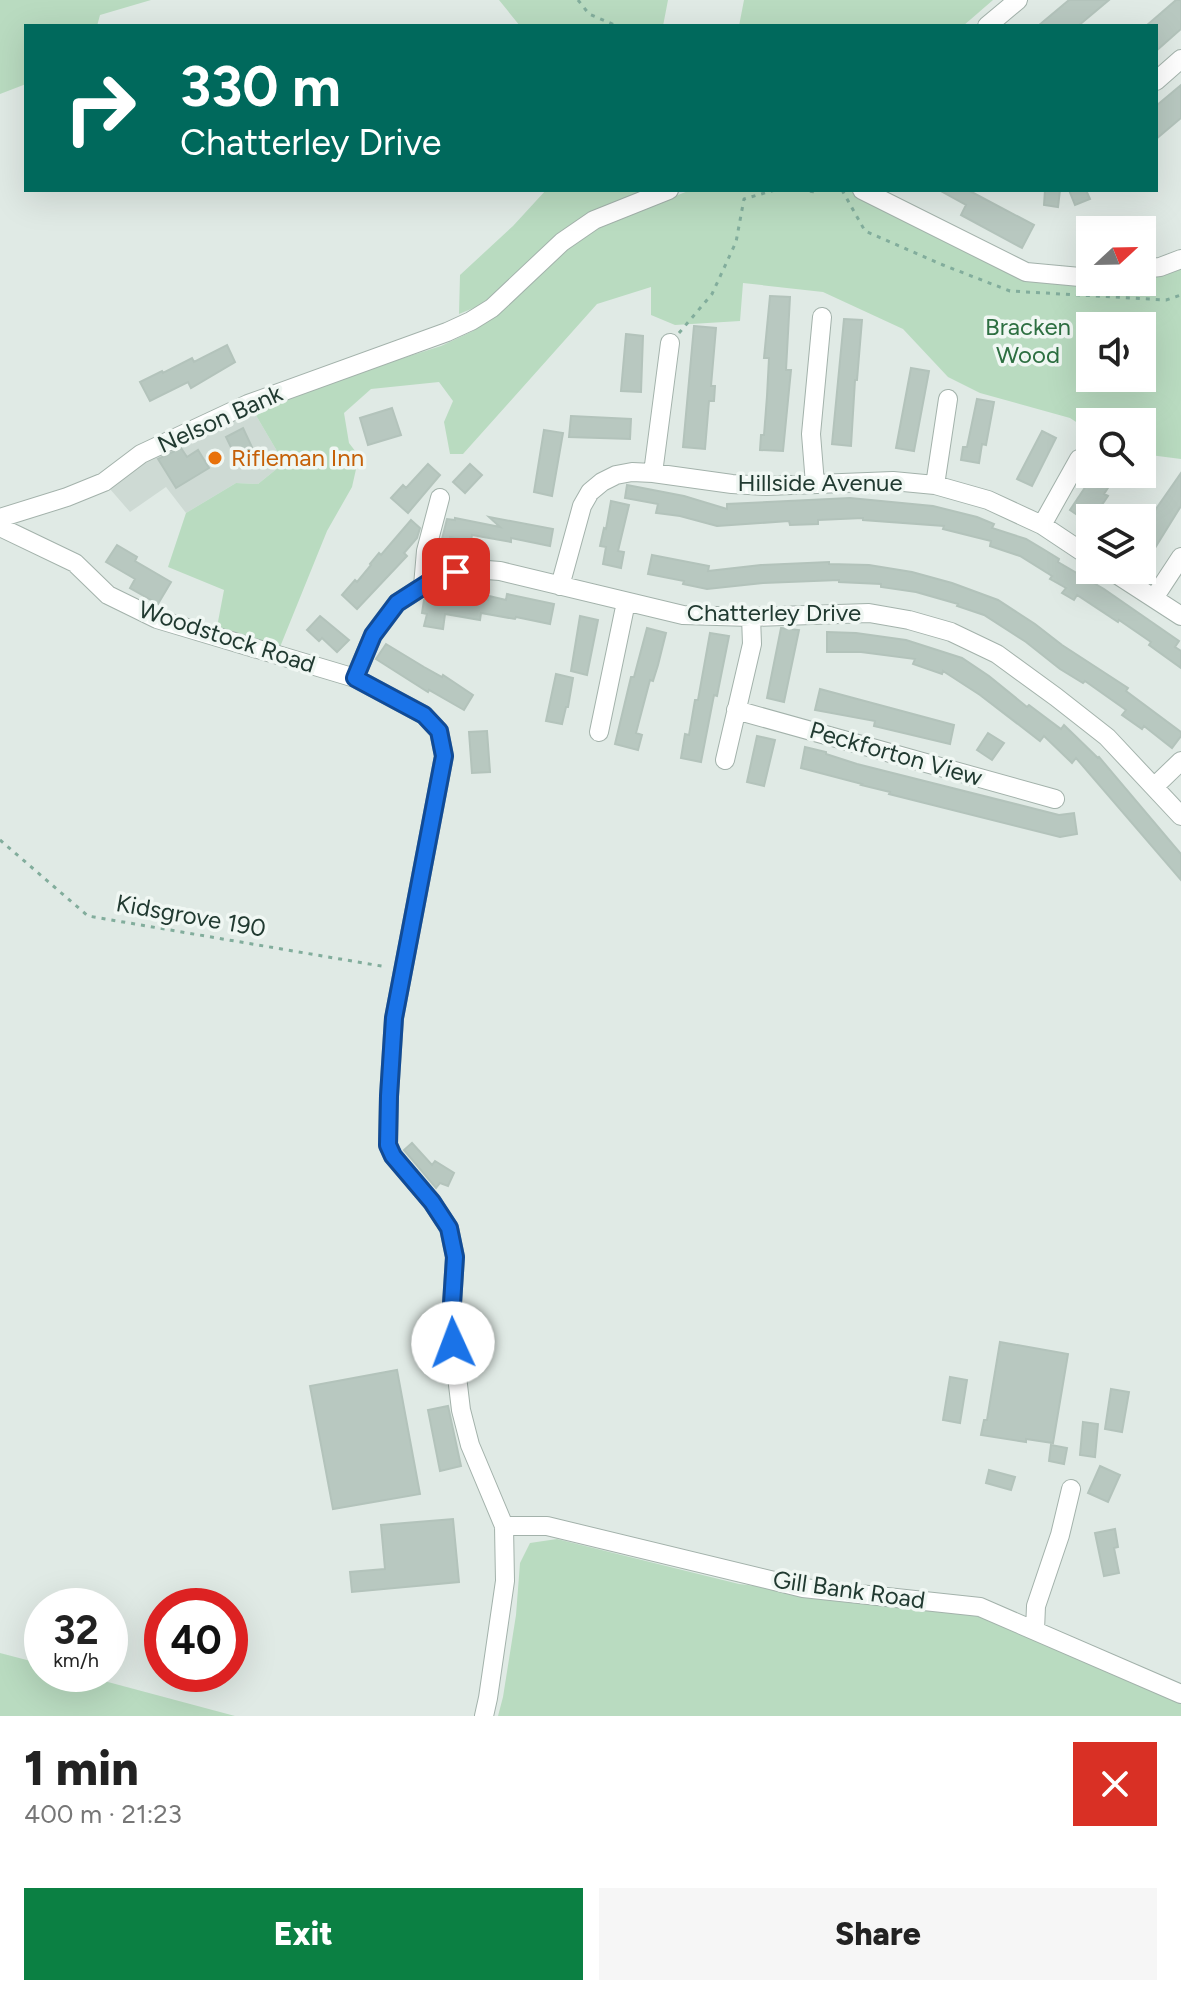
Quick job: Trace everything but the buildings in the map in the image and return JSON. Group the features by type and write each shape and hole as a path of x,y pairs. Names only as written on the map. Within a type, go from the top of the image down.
{"street":[{"path":"989,24 1018,0"},
{"path":"1158,79 1181,59"},
{"name":"Nelson Bank","path":"0,518 104,482 141,454 248,404 471,321 492,308 562,242 594,220 664,192"},
{"path":"866,192 1026,272 1076,277"},
{"path":"1156,267 1181,259"},
{"path":"815,484 811,434 816,326"},
{"path":"653,473 670,343"},
{"path":"935,485 948,399"},
{"path":"1042,525 1076,464"},
{"name":"Hillside Avenue","path":"560,586 582,506 590,492 616,475 632,472 766,486 893,481 935,485 988,500 1042,525 1076,548"},
{"path":"423,586 426,551 440,498"},
{"name":"Woodstock Road","path":"0,527 75,563 108,595 157,619 355,678 424,715 439,731 444,756 394,1018 388,1145 393,1156 432,1202 449,1228 455,1257 453,1343 461,1410 470,1445 504,1526 505,1581 484,1716"},
{"path":"1154,598 1181,557"},
{"name":"Chatterley Drive","path":"355,678 373,635 397,603 439,576 474,569 500,571 683,615 751,617 869,613 951,632 997,654 1107,737 1181,816"},
{"path":"1132,584 1181,616"},
{"path":"599,732 626,602"},
{"path":"725,760 752,644 751,617"},
{"name":"Peckforton View","path":"736,710 1055,799"},
{"path":"1155,786 1181,761"},
{"path":"1035,1630 1036,1606 1060,1535 1071,1489"},
{"name":"Gill Bank Road","path":"504,1526 547,1526 803,1588 980,1607 1181,1694"}],"path":[{"path":"578,0 589,14 612,24"},
{"path":"670,343 712,294 736,242 744,199 768,192"},
{"name":"Kidsgrove 190","path":"0,840 88,916 403,970"}],"shaded area":[{"name":"Rifleman Inn","path":"254,412 284,463 258,484 236,483 186,513 166,487 130,512 110,489 155,453 179,440"}],"green space":[{"path":"0,0 151,0 100,15 98,24 24,24 24,85 0,94"},
{"path":"499,0 668,0 663,24 518,24"},
{"path":"744,0 993,0 965,24 739,24"},
{"path":"544,192 649,192 488,302 459,314 460,275"},
{"name":"Bracken Wood","path":"686,192 854,192 947,242 1076,278 1076,296 1156,296 1156,265 1181,259 1181,459 1156,456 1156,408 1076,408 1076,422 980,393 948,377 903,329 823,292 743,283 740,321 675,325 651,315 651,287 597,304 463,454 450,454 444,422 453,401 439,382 371,389 344,413 349,443 359,456 352,487 327,531 280,647 217,627 224,590 168,567 186,513 236,483 258,484 284,463 254,412 312,387 441,346 473,331 580,236 607,222"},
{"path":"557,1539 739,1584 973,1612 1181,1702 1181,1716 498,1716 516,1615 520,1563 530,1543"},
{"path":"0,1653 24,1659 24,1692 128,1692 128,1687 235,1716 0,1716"}],"place":[{"name":"Rifleman Inn","path":"215,458"}],"route":[{"path":"453,1343 455,1257 449,1228 432,1202 393,1156 388,1145 394,1018 444,756 439,731 424,715 355,678 373,635 397,603 439,576 456,572"}]}
